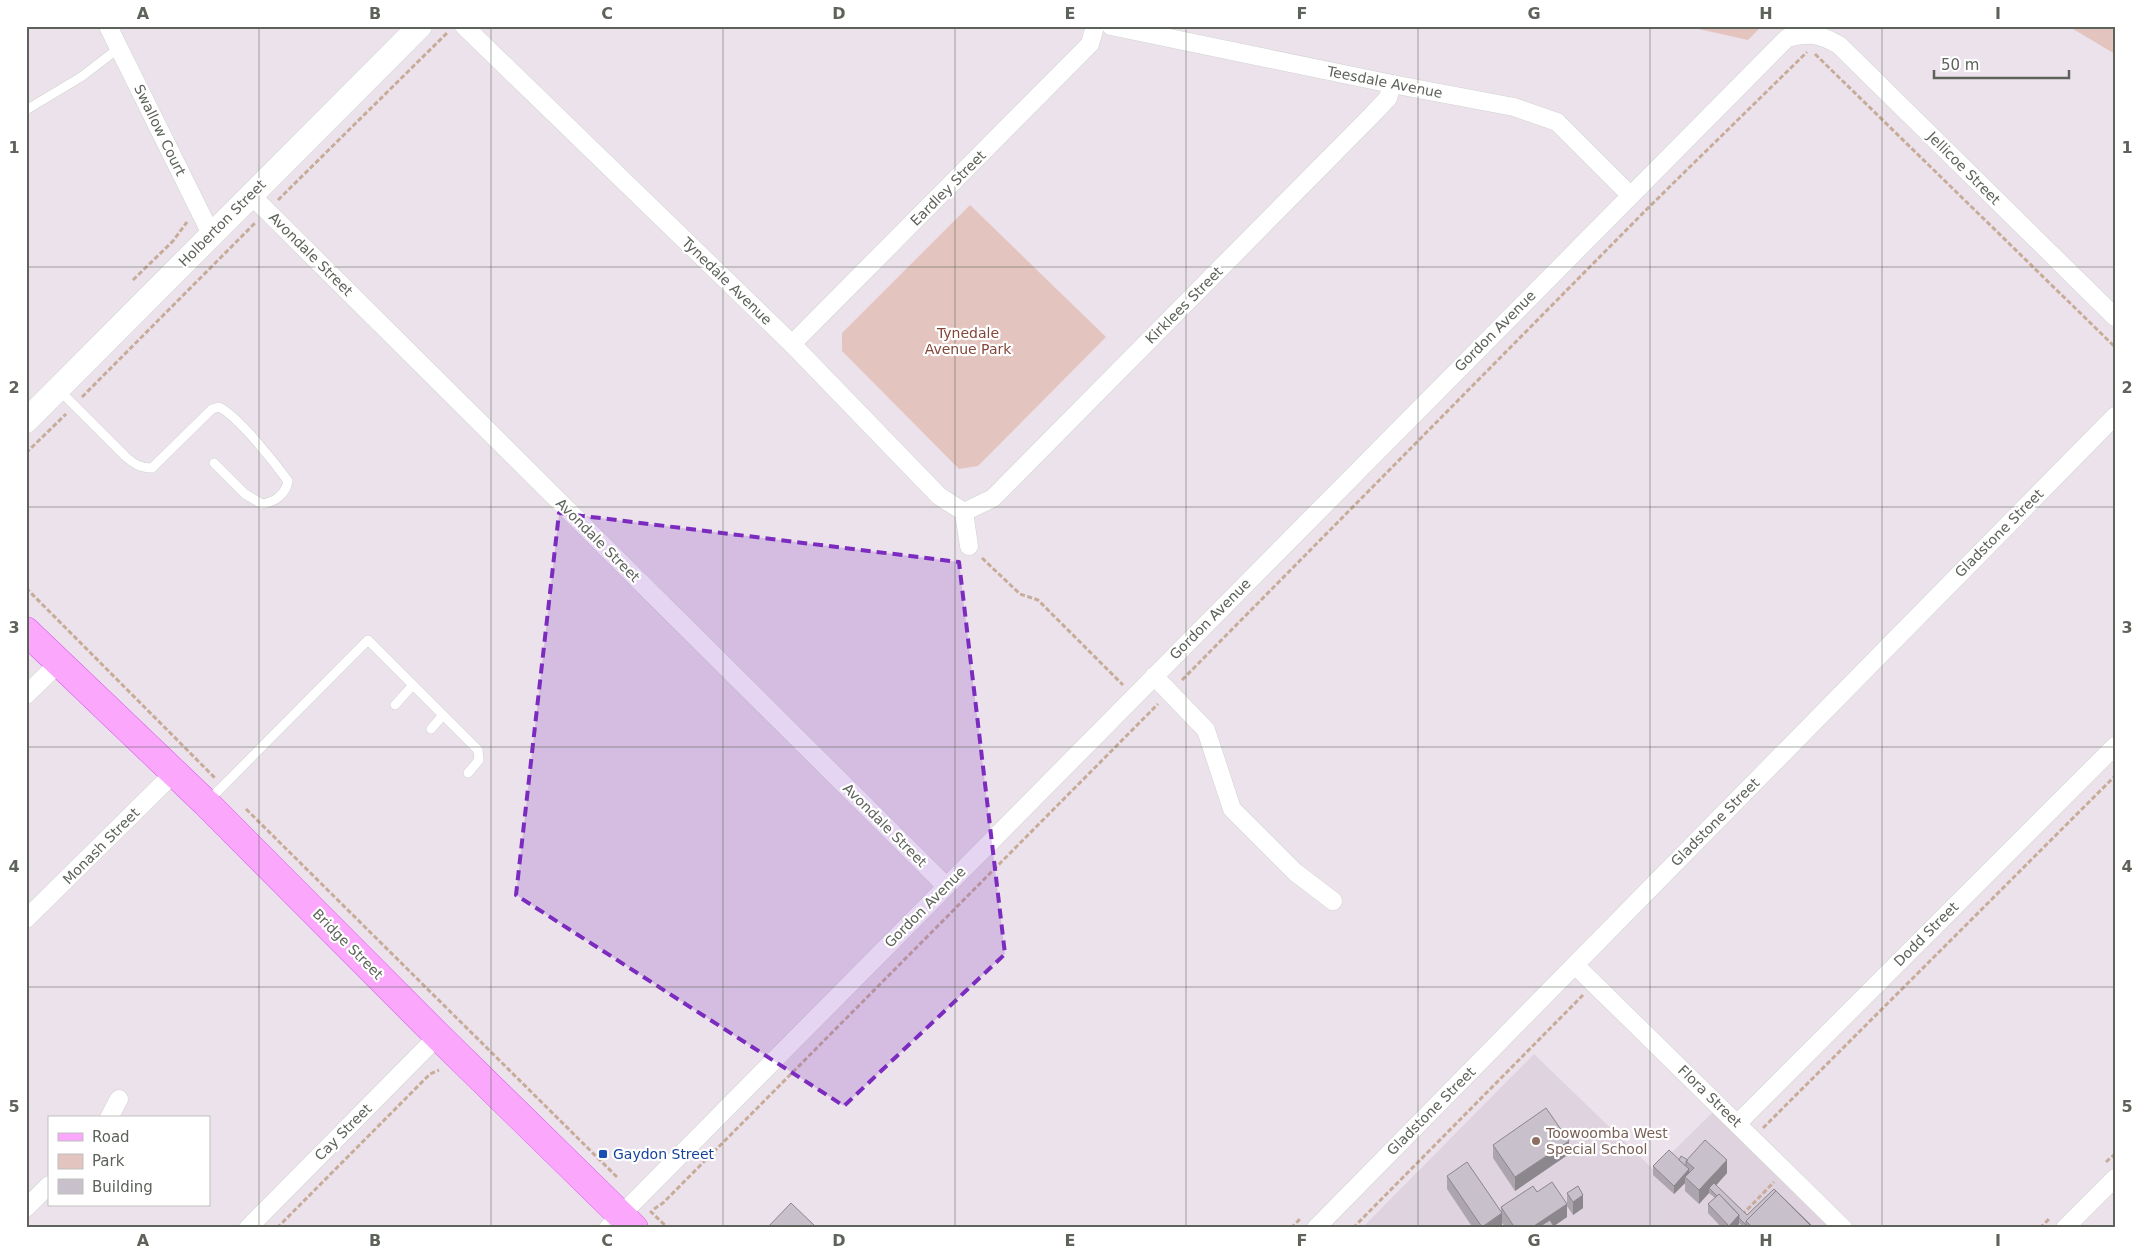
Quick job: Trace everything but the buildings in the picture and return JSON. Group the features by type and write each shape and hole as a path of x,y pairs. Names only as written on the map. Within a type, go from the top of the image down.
{"main road":[{"name":"Holberton Street","path":"26,421 66,397 211,234 420,26"},
{"name":"Bridge Street","path":"26,620 61,661"},
{"name":"Bridge Street","path":"26,631 61,661 175,772 215,794 438,1036 631,1216"}],"street":[{"name":"Swallow Court","path":"108,26 211,234"},
{"name":"Tynedale Avenue","path":"464,26 792,344 939,496 964,512"},
{"name":"Eardley Street","path":"792,344 1090,44 1095,26"},
{"name":"Teesdale Avenue","path":"1111,26 1514,107 1557,122 1630,195"},
{"name":"Gordon Avenue","path":"631,1216 946,886 1630,195 1787,38 1805,33"},
{"name":"Jellicoe Street","path":"1805,33 1823,36 1839,45 2115,317"},
{"name":"Kirklees Street","path":"964,512 993,498 1370,117 1388,98 1392,84"},
{"name":"Avondale Street","path":"250,194 946,886"},
{"name":"Gladstone Street","path":"1316,1228 2115,416"},
{"path":"964,512 969,546"},
{"path":"26,695 61,661"},
{"path":"1154,676 1206,730 1232,809 1295,872 1333,901"},
{"name":"Dodd Street","path":"1738,1123 2115,746"},
{"name":"Monash Street","path":"26,920 175,772"},
{"name":"Flora Street","path":"1575,965 1843,1228"},
{"name":"Cay Street","path":"248,1228 438,1036"},
{"path":"110,1116 119,1099"},
{"path":"2065,1228 2115,1178"},
{"path":"26,1208 48,1186"}],"lane":[{"path":"26,110 81,77 119,48"},
{"path":"66,397 125,456 136,465 144,468 152,468 212,409 219,407 230,415 273,459 288,481 287,488 272,502 262,504 245,494 214,463"},
{"path":"215,794 368,640 478,750 479,760 468,773"},
{"path":"395,705 414,685"},
{"path":"431,729 443,716"}],"path":[{"path":"26,453 66,397 268,211 453,26"},
{"path":"631,1216 663,1203 1640,217 1810,49 2115,348"},
{"path":"133,280 173,241 183,225 199,210"},
{"path":"969,546 1020,594 1038,600 1134,696"},
{"path":"26,588 215,794 631,1216 668,1228"},
{"path":"1753,1138 2115,776"},
{"path":"1354,1228 1594,983"},
{"path":"277,1228 430,1074 439,1070"},
{"path":"1742,1215 1785,1171"}],"highlighted area":[{"path":"559,513 959,562 1005,954 844,1106 516,895"}],"shaded area":[{"name":"Toowoomba West Special School","path":"1534,1054 1654,1170 1713,1112 1832,1228 1362,1228"}],"green space":[{"path":"1685,26 1762,26 1748,40"},
{"path":"2068,26 2115,26 2115,54"},
{"name":"Tynedale Avenue Park","path":"970,205 1106,337 978,466 959,469 842,351 842,333"}],"place":[{"name":"Toowoomba West Special School","path":"1536,1141"},
{"name":"Gaydon Street","path":"603,1154"}]}
